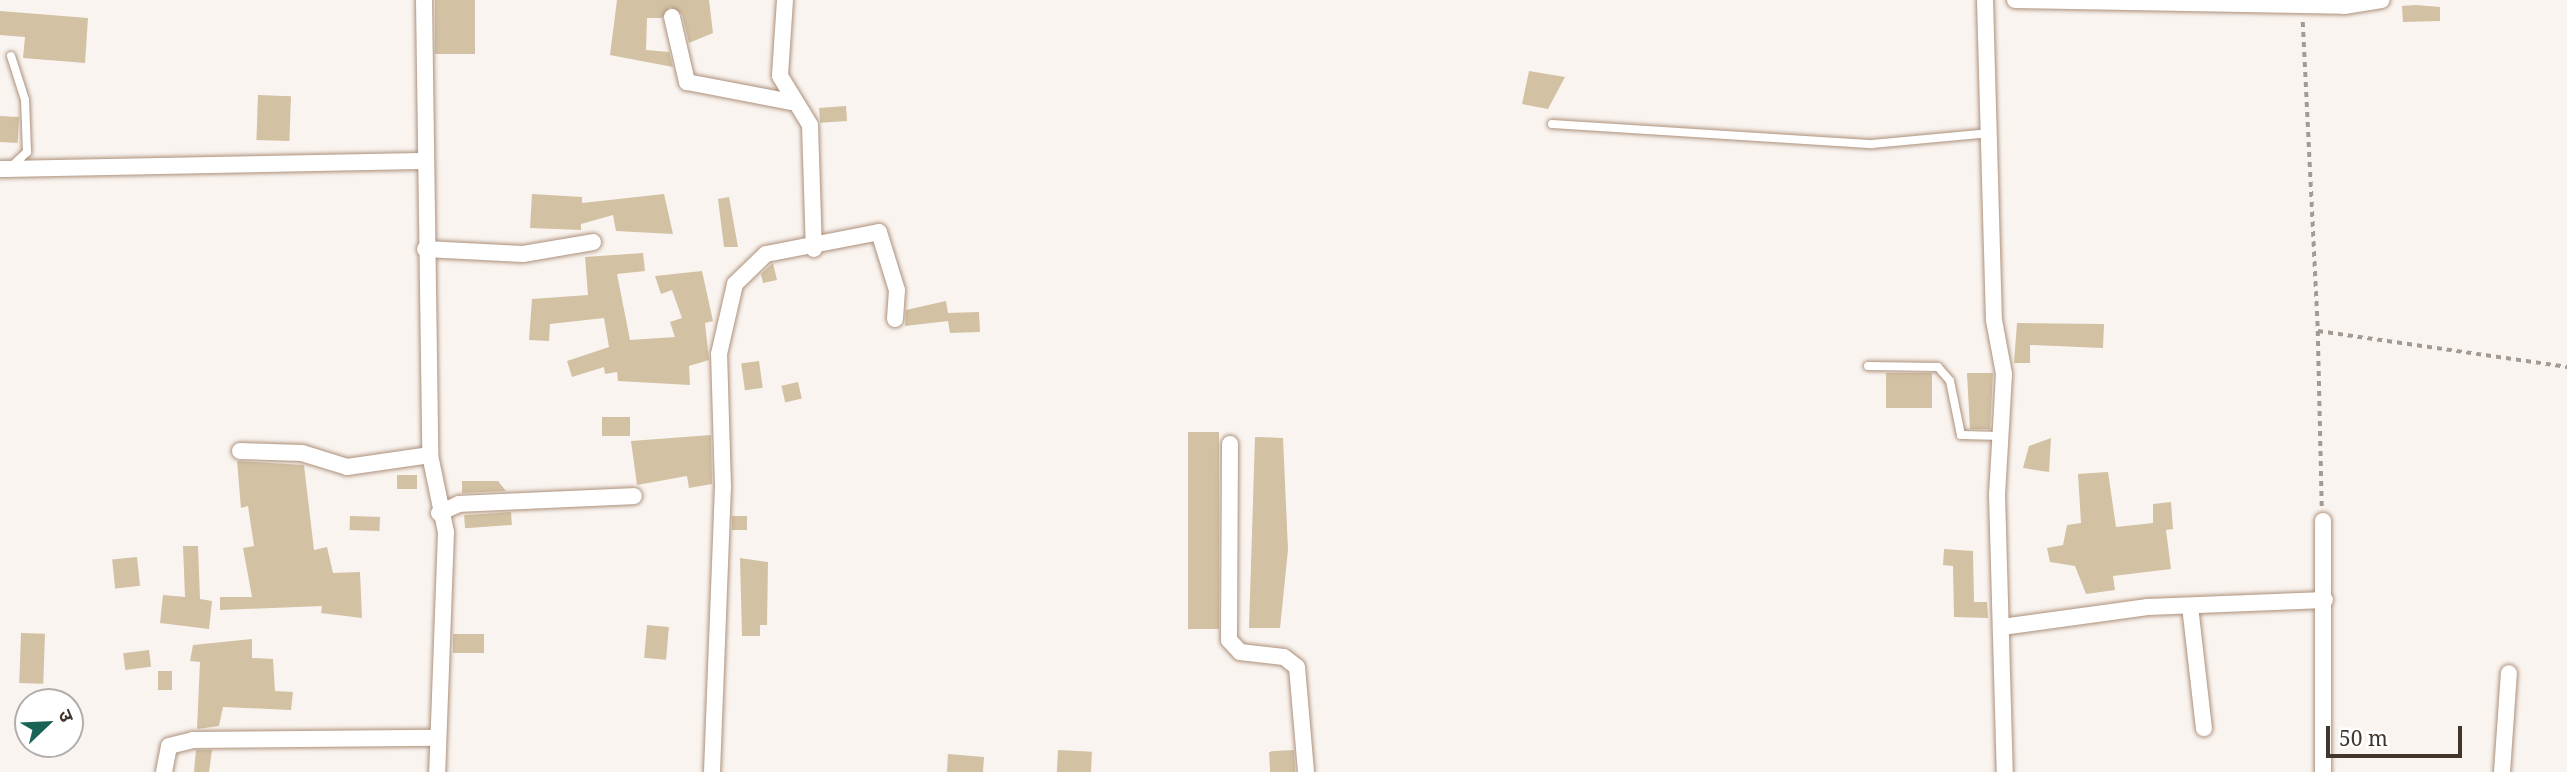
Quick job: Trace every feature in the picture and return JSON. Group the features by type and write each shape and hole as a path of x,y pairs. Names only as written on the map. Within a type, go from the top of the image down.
{"street":[{"path":"424,0 425,249 430,455 439,513 446,532 437,772"},
{"path":"785,0 780,76 792,102 810,125 814,249"},
{"path":"1985,0 2003,436 1997,494 2005,772"},
{"path":"2015,0 2302,6 2382,0"},
{"path":"672,16 687,82 792,102"},
{"path":"4,169 425,161"},
{"path":"712,772 721,330 735,284 755,260 881,233 897,290 895,319"},
{"path":"425,249 523,254 593,242"},
{"path":"1230,444 1229,640 1240,652 1284,657 1297,667 1306,772"},
{"path":"240,451 302,453 347,467 430,455"},
{"path":"439,513 459,504 634,496"},
{"path":"2323,521 2323,772"},
{"path":"2002,627 2190,606 2325,600"},
{"path":"2190,606 2204,728"},
{"path":"2502,772 2509,673"},
{"path":"164,772 169,746 193,740 438,738"}],"lane":[{"path":"4,169 27,152 25,100 11,57"},
{"path":"1552,124 1872,144 1990,133"},
{"path":"1868,366 1938,367 1952,385 1961,435 2003,436"}],"path":[{"path":"2302,6 2318,331 2323,521"},
{"path":"2318,331 2567,367"}],"building":[{"path":"435,0 475,0 475,54 435,54"},
{"path":"617,0 709,0 713,33 689,43 682,14 670,7 662,18 647,18 646,50 669,52 673,67 610,55"},
{"path":"2402,6 2440,7 2440,21 2403,22"},
{"path":"0,11 88,18 85,63 23,58 25,37 0,35"},
{"path":"1529,71 1565,77 1548,109 1522,104"},
{"path":"258,95 291,96 289,141 256,140"},
{"path":"846,106 847,121 820,123 819,108"},
{"path":"0,116 19,117 18,143 0,142"},
{"path":"532,194 582,197 582,203 664,194 673,234 616,231 613,215 581,224 581,230 530,228"},
{"path":"729,197 738,247 724,247 718,199"},
{"path":"643,253 645,271 617,274 630,340 675,337 670,322 682,318 672,290 661,294 655,276 702,271 713,321 705,323 709,360 689,366 690,385 618,381 617,372 605,374 604,367 572,377 567,361 609,347 604,318 550,324 549,341 529,340 532,299 588,295 585,257"},
{"path":"773,263 777,280 763,283 761,274"},
{"path":"946,301 948,313 979,312 980,332 950,333 948,321 905,326 906,310"},
{"path":"2017,323 2104,324 2103,348 2030,345 2030,363 2014,363"},
{"path":"759,361 763,388 745,390 741,364"},
{"path":"1886,373 1932,373 1932,408 1886,408"},
{"path":"1967,373 1993,373 1990,429 1970,429"},
{"path":"798,382 802,399 785,402 781,386"},
{"path":"602,417 630,417 630,436 602,436"},
{"path":"1188,432 1219,432 1219,629 1188,629"},
{"path":"711,435 712,484 689,488 687,476 637,485 631,441"},
{"path":"1255,437 1283,438 1288,550 1280,628 1249,628"},
{"path":"2051,438 2049,472 2023,468 2029,446"},
{"path":"237,461 304,465 314,550 327,547 333,573 360,572 362,618 321,613 322,606 220,610 220,597 252,597 243,548 254,546 248,506 241,508"},
{"path":"2108,472 2116,527 2153,523 2153,504 2171,502 2173,529 2166,530 2171,569 2113,576 2115,590 2086,594 2075,566 2050,562 2047,548 2063,545 2067,525 2081,523 2078,474"},
{"path":"397,475 417,475 417,489 397,489"},
{"path":"462,481 498,481 506,491 462,493"},
{"path":"511,512 512,525 465,528 464,515"},
{"path":"350,516 380,517 379,531 350,530"},
{"path":"732,516 747,516 747,530 732,530"},
{"path":"183,546 198,546 200,599 212,601 209,629 160,623 163,595 185,597"},
{"path":"1944,549 1973,551 1974,602 1987,602 1988,618 1954,617 1953,566 1943,565"},
{"path":"137,557 140,586 115,588 112,560"},
{"path":"740,558 768,562 767,625 760,625 760,636 742,636"},
{"path":"647,625 669,627 666,660 644,658"},
{"path":"21,633 45,634 43,684 19,683"},
{"path":"453,634 484,634 484,653 453,653"},
{"path":"252,639 252,658 273,659 275,691 293,692 291,710 223,707 219,726 197,729 200,662 190,661 193,645"},
{"path":"149,650 151,667 125,670 123,653"},
{"path":"158,671 172,671 172,690 158,690"},
{"path":"196,750 212,750 209,772 194,772"},
{"path":"1058,750 1092,752 1091,772 1057,772"},
{"path":"1294,750 1295,772 1270,772 1269,751"},
{"path":"948,754 984,757 983,772 947,772"}]}
